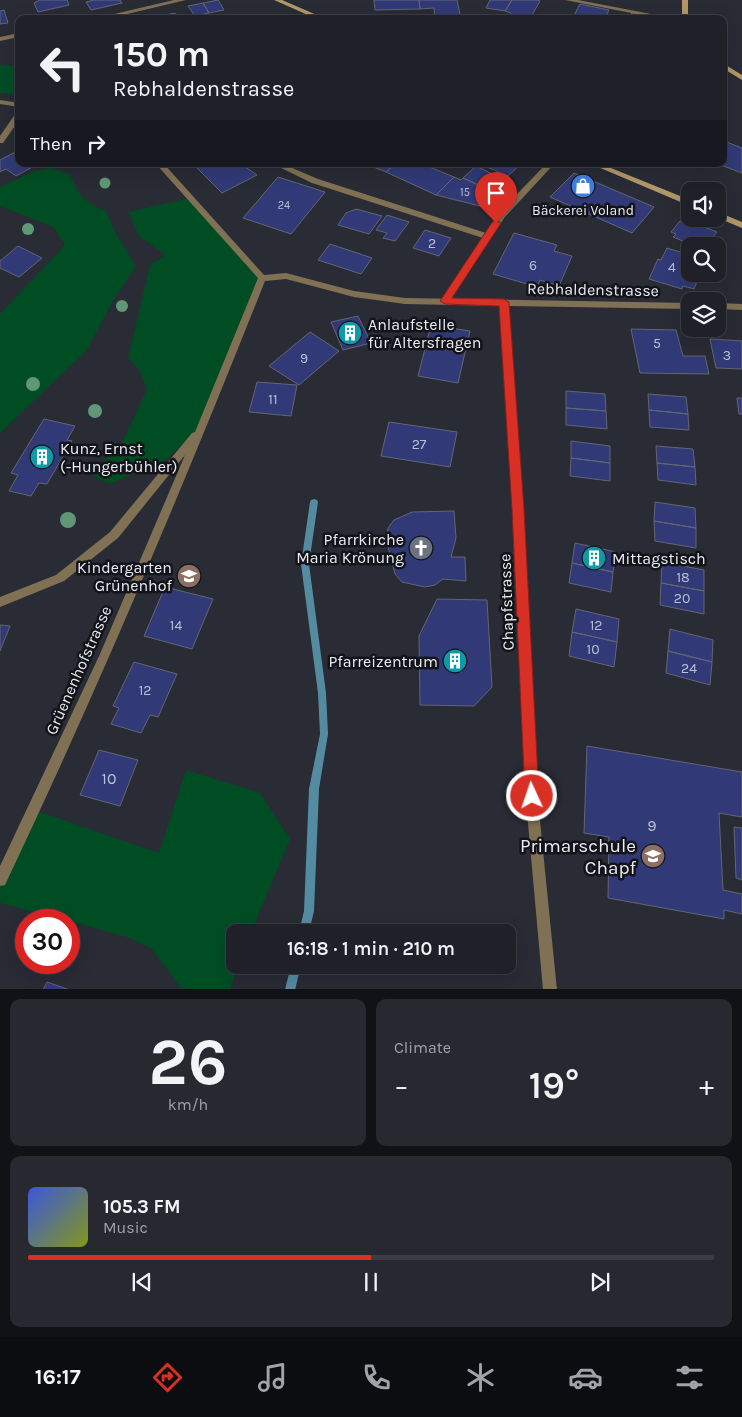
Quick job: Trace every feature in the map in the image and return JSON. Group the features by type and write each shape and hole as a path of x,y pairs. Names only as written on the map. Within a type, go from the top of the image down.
{"street":[{"path":"114,15 183,0"},
{"path":"277,0 313,15"},
{"path":"568,0 652,15"},
{"path":"685,0 685,15"},
{"path":"0,39 15,36"},
{"path":"727,68 742,78"},
{"path":"0,102 15,104"},
{"path":"0,140 15,120"},
{"path":"163,167 262,278"},
{"path":"284,167 315,181 487,236"},
{"path":"445,301 487,236 516,198 547,167"},
{"path":"602,167 681,199"},
{"path":"726,218 742,225"},
{"name":"Rebhaldenstrasse","path":"262,278 286,276 339,291 405,301 681,306"},
{"name":"Grüenenhofstrasse","path":"0,880 38,801 176,491 262,278"},
{"name":"Chapfstrasse","path":"504,302 518,509 532,801 550,989"},
{"path":"726,306 742,307"},
{"path":"0,602 60,578 114,535 203,427"}],"green space":[{"path":"0,65 15,66 15,95 0,93"},
{"path":"51,168 70,174 76,188 83,197 92,205 106,211 115,232 136,266 114,299 87,350 0,433 0,314 65,245 53,227 0,206 0,187 34,171"},
{"path":"190,198 262,278 203,427 164,461 109,484 92,475 124,439 147,389 140,371 128,358 150,265 165,255 139,236 128,212"},
{"path":"186,770 260,793 290,839 254,924 226,924 226,974 236,974 231,989 182,989 151,948 127,937 80,924 80,909 22,909 0,903 0,880 34,810 159,853"}],"building":[{"path":"40,0 67,0 69,5 38,12 34,3"},
{"path":"94,0 120,0 122,3 91,10 86,2"},
{"path":"218,0 224,10 209,13 203,3"},
{"path":"374,0 419,0 420,9 375,10"},
{"path":"419,0 457,0 460,15 435,15 434,8 420,9"},
{"path":"490,0 512,0 505,11 486,8"},
{"path":"512,0 540,1 532,15 510,15 511,13 505,11"},
{"path":"203,3 209,13 194,15 188,6"},
{"path":"580,4 609,10 607,15 574,15"},
{"path":"4,10 8,23 0,24 0,11"},
{"path":"727,142 742,148 742,173 726,167"},
{"path":"15,152 15,167 32,167 16,176 6,169 0,172 0,160"},
{"path":"196,167 245,167 257,175 222,193"},
{"path":"374,167 392,167 386,172"},
{"path":"392,167 429,167 454,177 436,195 386,172"},
{"path":"475,167 478,167 509,181 496,193 463,178"},
{"path":"487,167 518,167 508,176"},
{"path":"574,173 654,207 632,233 550,197"},
{"path":"278,177 325,192 291,234 243,218"},
{"path":"454,177 461,180 463,178 496,193 484,207 436,195"},
{"path":"356,209 382,216 369,234 338,225 346,213"},
{"path":"387,215 409,222 395,241 383,238 387,233 376,230"},
{"path":"680,221 681,227 704,227 717,232 713,237 681,237 681,240 673,237 676,234 671,232"},
{"path":"425,230 451,238 439,256 413,248"},
{"path":"514,233 557,245 554,251 572,256 559,286 540,280 537,287 493,274"},
{"path":"330,244 372,258 361,274 318,260"},
{"path":"18,246 42,258 19,277 0,268 0,261"},
{"path":"667,248 681,252 681,282 697,282 694,289 683,286 682,289 649,279 658,259 661,260"},
{"name":"Anlaufstelle für Altersfragen","path":"358,316 371,343 343,350 331,322"},
{"path":"431,325 470,331 458,383 418,376"},
{"path":"631,329 676,330 683,356 705,356 709,374 640,373"},
{"path":"310,332 339,351 299,385 269,366"},
{"path":"710,339 742,341 742,369 716,368"},
{"path":"257,382 297,385 291,416 249,412"},
{"path":"566,391 605,394 606,411 566,408"},
{"path":"648,394 686,397 688,414 649,410"},
{"path":"737,398 742,398 742,414 739,414"},
{"path":"566,408 606,411 607,429 566,425"},
{"path":"649,410 688,414 689,430 650,427"},
{"name":"Kunz, Ernst (-Hungerbühler)","path":"44,419 75,426 67,440 72,441 47,484 39,483 31,496 9,491 18,475 11,473"},
{"path":"389,422 457,432 450,467 381,456"},
{"path":"571,441 610,446 610,463 571,458"},
{"path":"656,446 693,449 695,467 657,463"},
{"path":"571,458 610,463 610,481 570,476"},
{"path":"657,463 695,467 696,485 658,480"},
{"path":"655,502 695,508 696,528 654,521"},
{"name":"Pfarrkirche Maria Krönung","path":"454,511 456,538 451,557 465,557 466,581 443,579 435,585 425,587 402,582 395,574 386,539 388,528 394,520 412,512"},
{"path":"654,521 696,528 696,548 655,541"},
{"name":"Mittagstisch","path":"575,543 616,552 613,572 572,563"},
{"path":"662,562 704,570 704,591 661,583"},
{"path":"572,563 613,572 611,592 569,583"},
{"path":"661,583 704,591 704,614 660,605"},
{"path":"165,587 213,599 192,649 144,636"},
{"name":"Pfarreizentrum","path":"437,599 487,600 492,687 474,706 420,705 419,636"},
{"path":"576,609 619,619 617,642 572,632"},
{"path":"0,625 10,626 0,651"},
{"path":"670,629 713,640 712,662 668,651"},
{"path":"572,632 617,642 614,667 569,656"},
{"path":"668,651 712,662 710,685 666,673"},
{"path":"134,662 177,674 158,717 150,715 141,733 111,724 119,708 113,706"},
{"path":"587,746 742,772 742,817 719,813 723,890 742,894 742,914 724,910 724,919 608,898 609,837 584,833"},
{"path":"99,750 138,760 120,806 80,795"},
{"path":"734,827 742,828 742,880 736,878"},
{"path":"47,982 67,989 44,989"}],"waterway":[{"path":"306,924 309,911 314,789 324,734 322,693 305,564 314,502"},
{"path":"290,989 294,974"}],"place":[{"name":"Bäckerei Voland","path":"583,186"},
{"name":"Anlaufstelle für Altersfragen","path":"350,333"},
{"name":"Kunz, Ernst (-Hungerbühler)","path":"42,457"},
{"name":"Pfarrkirche Maria Krönung","path":"421,548"},
{"name":"Mittagstisch","path":"594,558"},
{"name":"Kindergarten Grünenhof","path":"189,576"},
{"name":"Pfarreizentrum","path":"455,661"},
{"name":"Primarschule Chapf","path":"653,856"}],"route":[{"path":"496,223 445,301 504,302 518,509 532,796"}]}
